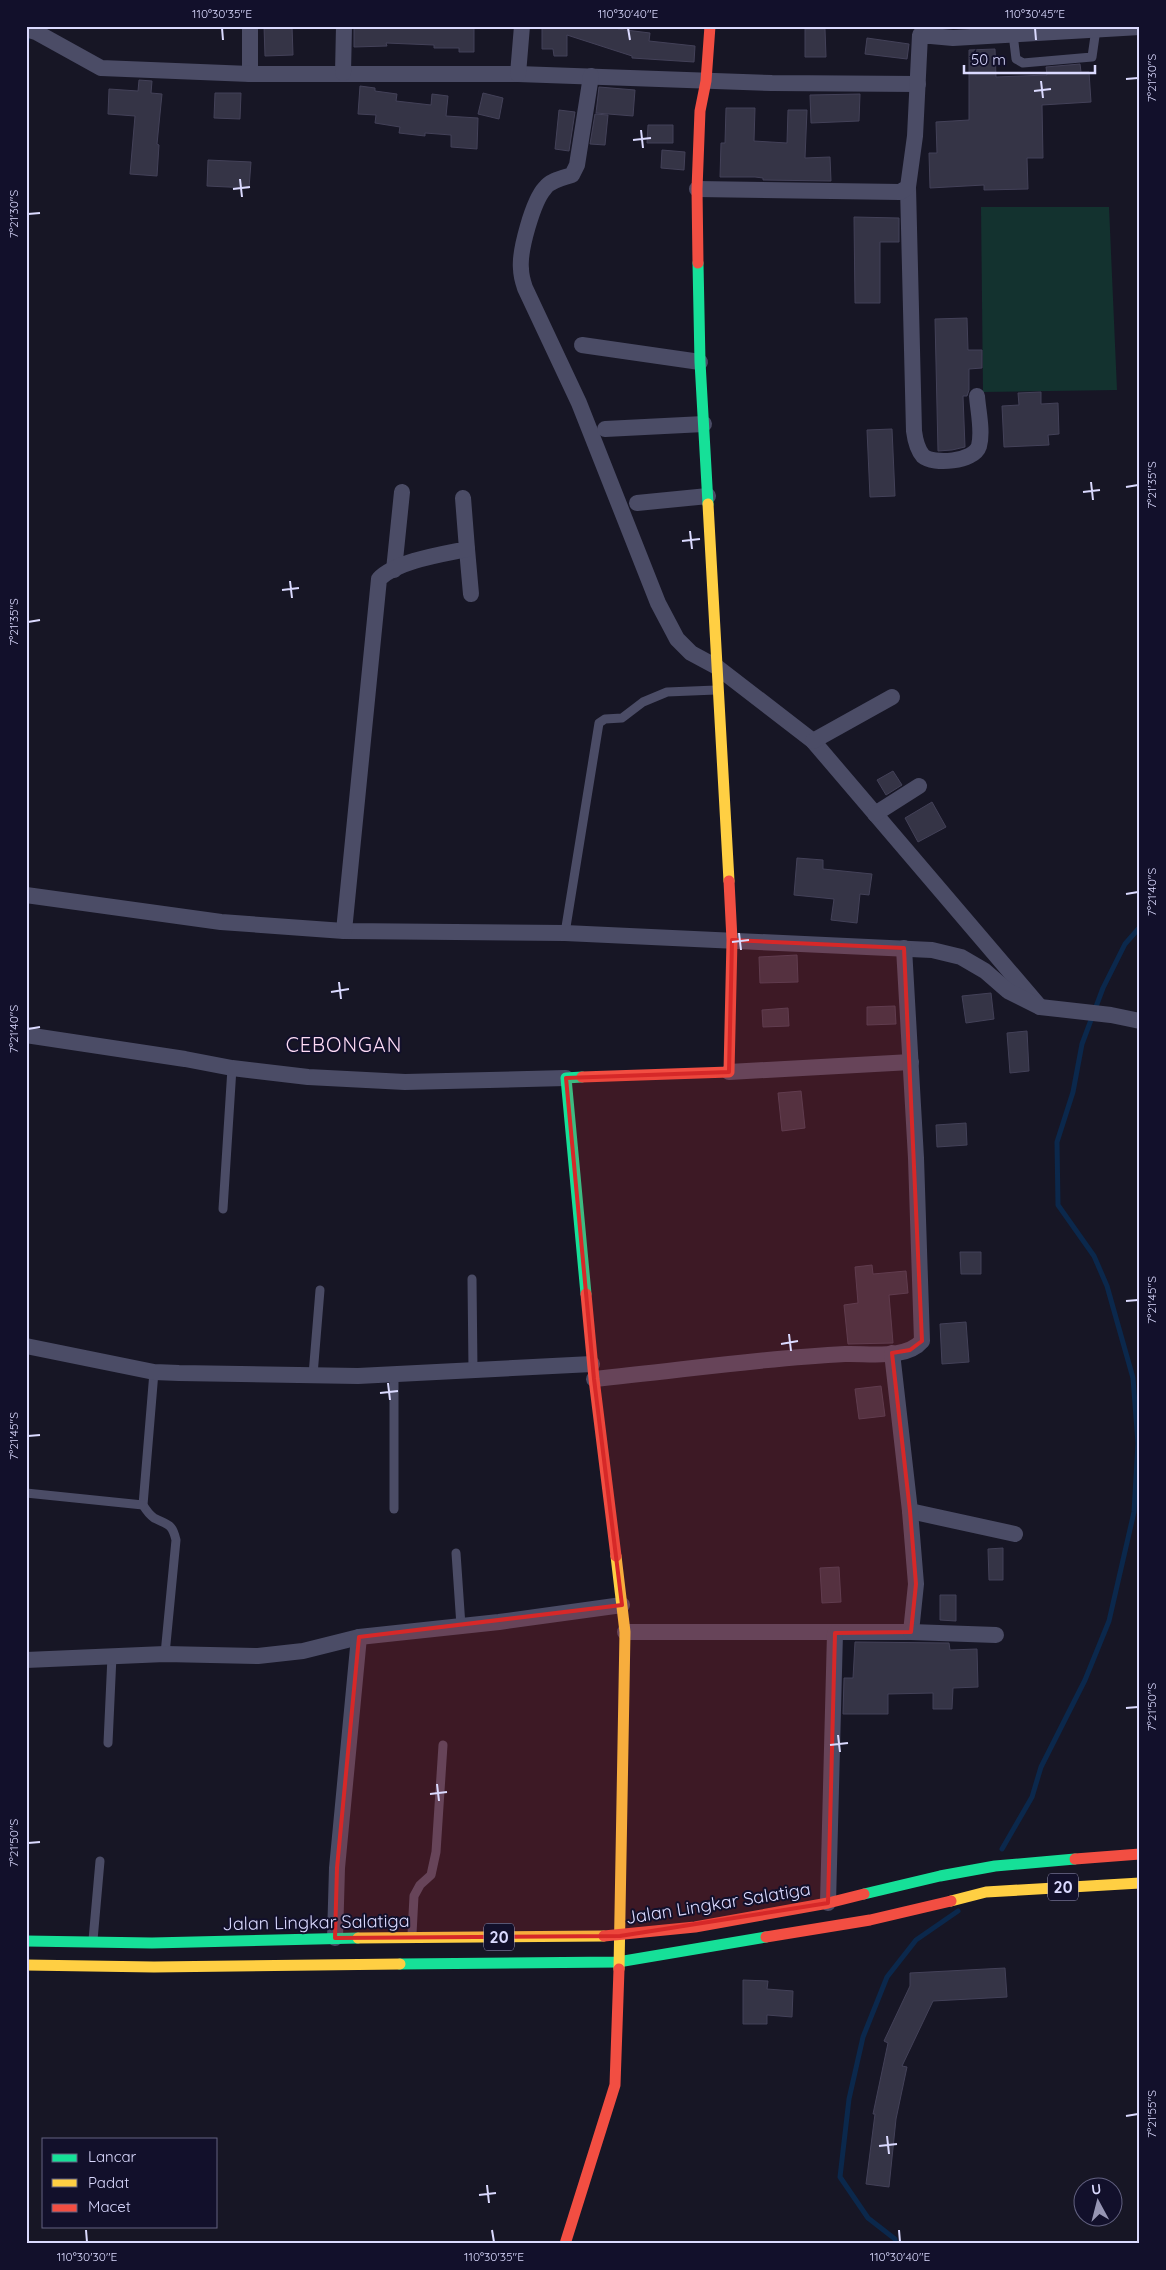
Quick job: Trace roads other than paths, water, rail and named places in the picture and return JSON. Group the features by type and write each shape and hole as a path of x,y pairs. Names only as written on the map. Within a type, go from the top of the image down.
{"main road":[{"path":"565,2244 615,2085 620,1936 625,1632 593,1371 566,1078 729,1072 732,940 700,362 697,189 700,111 706,81 710,26"},
{"name":"Jalan Lingkar Salatiga","path":"26,1941 152,1943 335,1938 620,1936 695,1927 828,1903 940,1876 995,1866 1140,1854"},
{"name":"20","path":"26,1965 154,1967 618,1962 870,1920 986,1892 1140,1883"}],"street":[{"path":"250,26 250,74"},
{"path":"343,73 344,26"},
{"path":"518,74 522,26"},
{"path":"977,396 979,435 978,447 975,452 967,457 951,461 926,458 922,455 916,442 914,431 908,187 921,31 953,38 1140,27"},
{"path":"31,31 101,68 250,74 518,74 706,81 918,84"},
{"path":"591,76 577,165 572,175 550,183 544,189 536,205 522,254 520,269 525,288 579,403 658,603 677,639 691,653 717,667 813,741 1040,1007"},
{"path":"697,189 900,192 908,187"},
{"path":"582,345 700,362"},
{"path":"604,429 704,424"},
{"path":"394,570 402,492"},
{"path":"637,503 708,496"},
{"path":"463,498 471,594"},
{"path":"344,931 380,580 385,573 423,558 467,549"},
{"path":"813,741 892,697"},
{"path":"875,814 919,786"},
{"path":"26,895 221,922 344,931 565,933 932,950 962,957 985,971 1008,991 1040,1007 1085,1011 1140,1021"},
{"path":"26,1346 154,1372 313,1375 394,1374 473,1370 593,1371 892,1353 910,1350 922,1341 904,948"},
{"path":"26,1035 177,1057 232,1068 308,1077 405,1082 566,1078"},
{"path":"729,1072 910,1062"},
{"path":"892,1353 910,1511 916,1584 911,1632"},
{"path":"910,1511 1015,1534"},
{"path":"26,1660 165,1654 258,1656 303,1651 358,1637 622,1605"},
{"path":"625,1632 911,1632 996,1635"},
{"path":"828,1903 835,1633"},
{"path":"335,1938 338,1859 358,1637"}],"lane":[{"path":"1013,34 1016,60 1023,63 1092,57 1096,29"},
{"path":"565,933 598,723 605,719 622,718 643,702 667,692 718,689"},
{"path":"223,1209 232,1068"},
{"path":"472,1279 473,1370"},
{"path":"313,1375 320,1290"},
{"path":"154,1372 143,1505 152,1517 165,1522 174,1529 176,1540 165,1654"},
{"path":"394,1374 394,1509"},
{"path":"26,1499 27,1493 143,1505"},
{"path":"456,1553 461,1626"},
{"path":"108,1743 112,1656"},
{"path":"412,1937 414,1896 420,1884 431,1875 436,1852 443,1745"},
{"path":"93,1942 100,1861"}],"waterway":[{"path":"26,48 28,33"},
{"path":"26,370 26,383"},
{"path":"1002,1849 1032,1797 1041,1767 1085,1680 1109,1621 1134,1512 1138,1443 1133,1378 1107,1286 1094,1256 1058,1205 1057,1142 1073,1092 1082,1044 1103,988 1125,944 1140,927"},
{"path":"896,2244 895,2239 868,2218 840,2177 849,2099 863,2037 887,1977 916,1940 958,1911"}],"district":[{"name":"CEBONGAN","path":"344,1044"}]}
